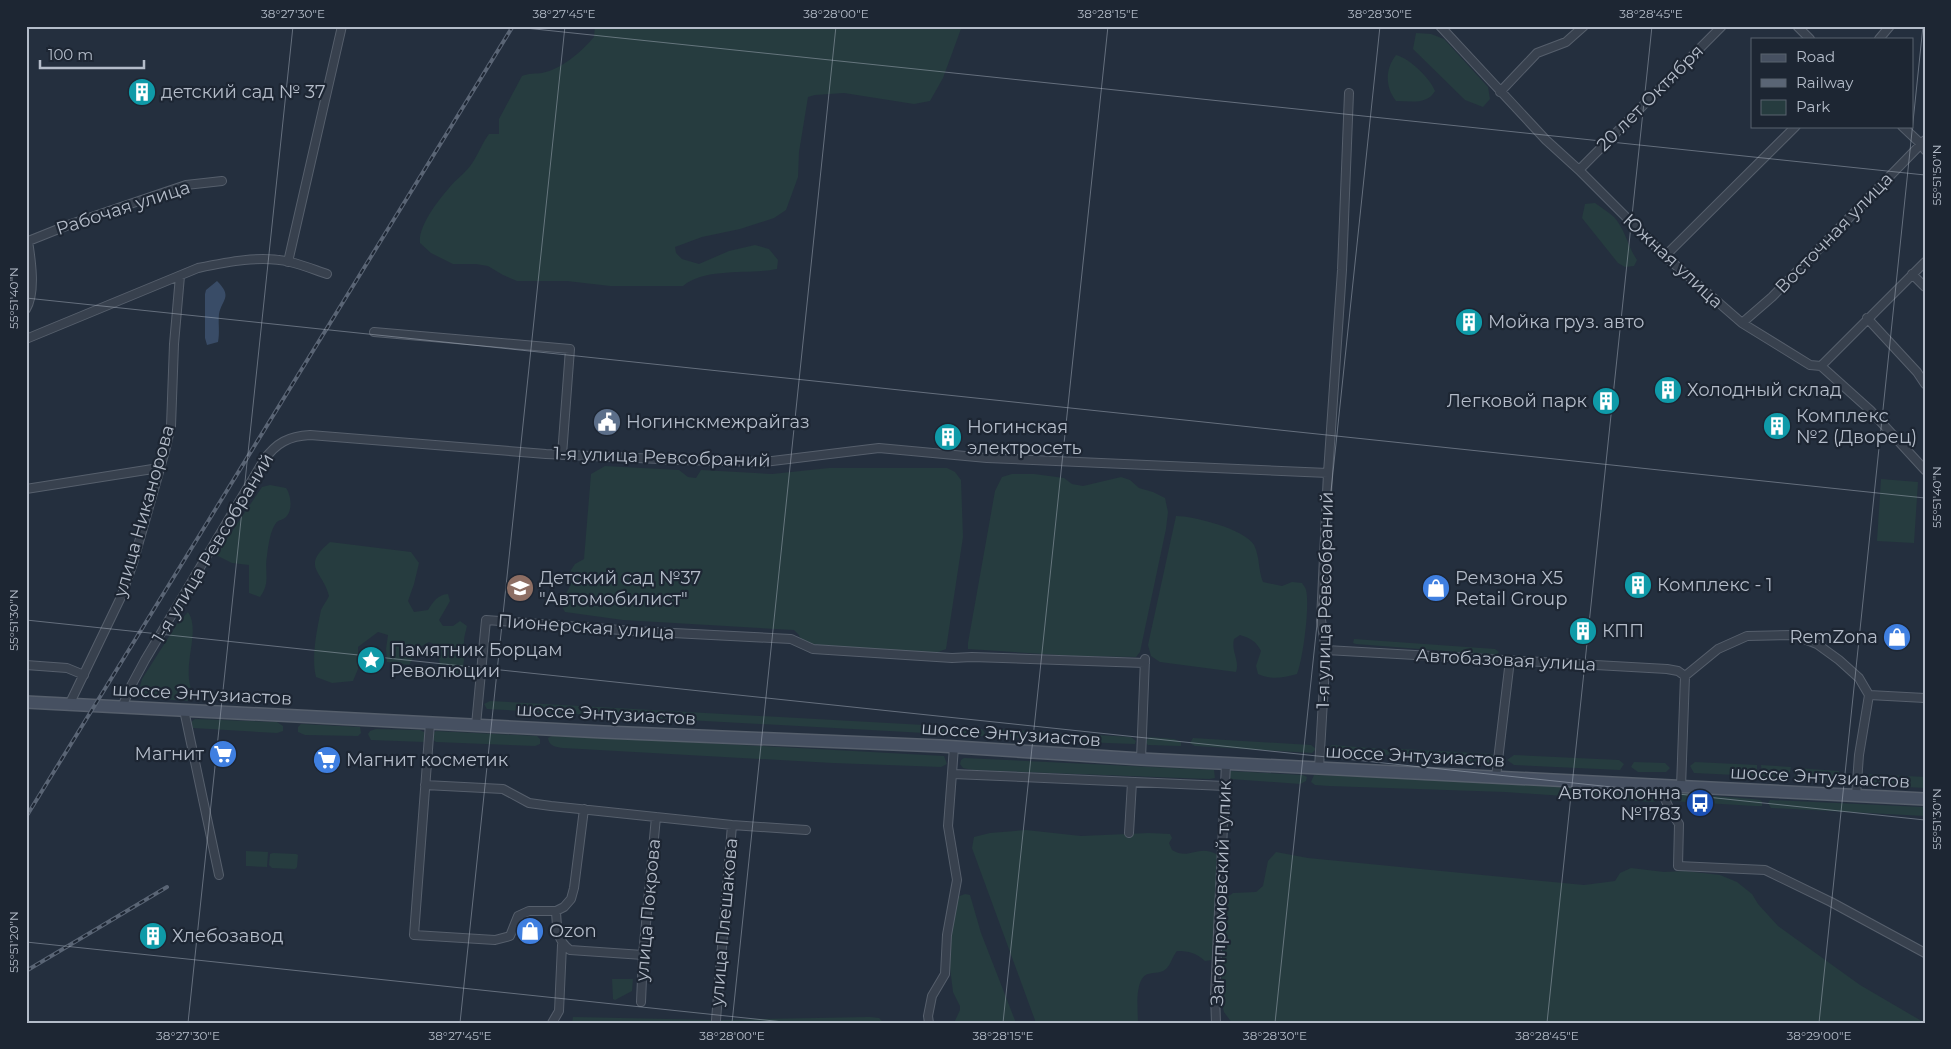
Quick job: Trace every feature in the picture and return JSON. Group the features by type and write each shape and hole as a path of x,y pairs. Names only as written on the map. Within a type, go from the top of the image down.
{"main road":[{"name":"шоссе Энтузиастов","path":"26,702 954,747 1226,764 1925,799"}],"street":[{"path":"288,262 342,26"},
{"name":"Южная улица","path":"1441,26 1546,140 1579,170 1665,256 1742,323 1810,364 1821,366 1870,410 1925,470"},
{"path":"1500,92 1538,53 1566,42 1584,26"},
{"name":"20 лет Октября","path":"1579,170 1722,26"},
{"path":"1797,26 1809,38"},
{"path":"1880,38 1890,26"},
{"path":"1328,473 1342,270 1349,93"},
{"path":"1665,256 1794,128"},
{"path":"1904,128 1924,145"},
{"name":"Восточная улица","path":"1742,323 1772,297 1924,145"},
{"name":"Рабочая улица","path":"27,242 89,218 186,185 222,181"},
{"path":"26,309 30,303 32,263 27,242"},
{"path":"26,339 198,268 245,260 288,262 327,274"},
{"path":"1821,366 1925,262"},
{"path":"1912,274 1925,287"},
{"name":"улица Никанорова","path":"69,705 124,590 171,426 174,344 180,276"},
{"path":"1868,318 1918,372 1925,384"},
{"path":"374,332 570,349 562,455"},
{"name":"1-я улица Ревсобраний","path":"122,707 145,660 244,491 268,454 281,442 293,436 310,435 562,455 764,462 879,448 987,458 1328,473 1321,620 1326,650 1319,768"},
{"path":"26,488 159,468"},
{"name":"Пионерская улица","path":"476,725 486,620 634,631 791,639 813,649 952,658 972,656 1145,661 1141,759"},
{"path":"1681,787 1685,676 1718,649 1747,636 1794,635 1817,644 1839,660 1859,678 1869,695 1859,755 1856,796"},
{"name":"Автобазовая улица","path":"1326,650 1667,669 1678,671 1685,676"},
{"path":"1496,778 1510,660"},
{"path":"26,665 67,668 84,675"},
{"path":"1869,695 1925,698"},
{"path":"184,710 219,875"},
{"path":"430,723 414,935 495,940 510,936 518,916 529,911 556,911 564,907 571,899 584,809"},
{"path":"929,1023 928,1016 932,996 945,974 947,935 957,880 948,826 954,747"},
{"name":"Заготпромовский тупик","path":"1216,1023 1215,995 1226,764"},
{"path":"953,774 1226,786"},
{"path":"1129,833 1132,782"},
{"path":"425,785 503,790 529,803 732,825 806,830"},
{"path":"1659,786 1679,824 1678,866 1765,870 1831,902 1925,953"},
{"name":"улица Покрова","path":"641,1002 643,955 656,817"},
{"name":"улица Плешакова","path":"716,1020 732,825"},
{"path":"552,1023 559,1011 562,945 558,934 556,911"},
{"path":"562,945 570,950 580,952 643,955"}],"green space":[{"path":"595,26 962,26 943,78 930,101 914,104 844,93 808,97 799,152 798,177 786,210 774,218 740,229 702,237 675,247 676,253 682,259 699,264 729,251 755,245 769,249 778,260 777,269 703,276 683,286 610,286 567,281 517,281 488,266 453,264 431,253 420,243 420,236 425,222 445,193 471,166 489,134 499,134 499,119 522,76 549,71 564,64 594,37"},
{"path":"1416,33 1431,34 1444,39 1488,87 1490,99 1483,107 1465,100 1413,49"},
{"path":"1396,55 1413,64 1424,75 1435,91 1432,95 1418,101 1396,101 1388,84 1388,72"},
{"path":"1595,203 1618,222 1637,260 1634,266 1625,267 1618,263 1582,218 1585,204"},
{"path":"605,466 679,470 688,477 696,478 701,470 772,474 829,468 947,468 955,472 961,480 963,537 946,649 933,654 828,646 809,644 801,640 794,630 623,620 565,612 561,604 571,584 571,570 575,564 584,559 591,474"},
{"path":"1012,474 1034,474 1064,478 1072,484 1083,486 1121,477 1130,480 1139,488 1165,498 1168,512 1166,529 1140,652 1136,657 1074,656 968,649 995,491 1002,477"},
{"path":"1881,479 1918,482 1914,543 1877,541"},
{"path":"270,485 286,488 290,498 290,510 286,517 277,522 272,530 266,562 266,582 260,597 249,593 249,565 232,563 216,555 262,487"},
{"path":"1176,516 1218,524 1249,539 1256,550 1263,582 1282,586 1292,582 1302,583 1306,589 1307,597 1306,619 1302,657 1297,674 1277,678 1258,674 1256,666 1261,651 1252,640 1240,635 1234,639 1233,644 1237,664 1236,672 1160,662 1151,656 1148,645"},
{"path":"330,542 411,552 419,563 408,601 414,612 428,610 438,597 448,594 450,601 439,620 443,626 453,626 460,621 467,626 464,639 463,665 454,677 444,675 440,668 438,646 429,642 420,647 409,665 387,662 388,635 378,632 358,647 358,669 353,681 332,683 316,677 314,652 316,635 321,610 329,596 315,563 316,557 321,550"},
{"path":"188,612 192,620 193,630 189,674 190,685 194,695 187,701 159,699 143,695 140,686 142,679 177,624"},
{"path":"1354,639 1495,649 1499,652 1497,655 1356,644 1353,643"},
{"path":"490,701 942,726 946,729 943,734 487,709 484,704"},
{"path":"195,719 277,722 283,726 283,731 277,733 193,728 191,722"},
{"path":"301,724 360,727 361,733 358,736 305,735 298,732 298,727"},
{"path":"376,729 420,730 426,733 424,742 371,740 368,734"},
{"path":"963,729 982,729 985,733 983,736 964,736 960,732"},
{"path":"999,729 1060,733 1064,736 1063,740 1057,741 997,736 994,733"},
{"path":"436,731 537,736 540,739 540,744 535,746 436,742 432,739 431,735"},
{"path":"1080,734 1131,737 1136,741 1135,744 1080,742 1076,738"},
{"path":"552,736 944,756 947,764 941,767 833,763 563,748 550,743 548,738"},
{"path":"1150,737 1174,739 1181,742 1181,746 1148,745 1145,742"},
{"path":"1193,738 1311,745 1316,749 1312,753 1195,746 1190,743"},
{"path":"1332,745 1391,751 1388,755 1330,753 1327,749"},
{"path":"1401,749 1492,754 1494,758 1492,763 1406,758 1399,755"},
{"path":"1514,755 1619,760 1624,764 1620,770 1514,765 1507,760"},
{"path":"964,758 1214,770 1215,778 972,770 963,768 960,764"},
{"path":"1634,762 1665,763 1670,768 1666,772 1638,772 1631,767"},
{"path":"1695,762 1757,765 1757,776 1694,773 1690,766"},
{"path":"1761,765 1791,767 1789,778 1762,776"},
{"path":"1796,768 1839,771 1836,781 1794,778"},
{"path":"1231,771 1303,775 1307,777 1306,781 1300,784 1230,779 1228,774"},
{"path":"1870,774 1925,777 1925,788 1869,785 1865,778"},
{"path":"1314,775 1499,782 1654,793 1658,797 1658,801 1505,792 1315,785 1311,782"},
{"path":"1670,794 1760,800 1762,806 1671,801 1668,798"},
{"path":"1770,800 1925,807 1925,816 1771,808 1768,803"},
{"path":"1026,830 1081,836 1170,834 1172,838 1169,843 1172,850 1178,853 1205,851 1218,855 1212,960 1205,961 1192,953 1177,951 1165,970 1148,974 1144,977 1138,995 1138,1023 1036,1023 972,848 974,837 990,833"},
{"path":"246,851 268,852 267,867 246,866"},
{"path":"1276,852 1308,858 1584,885 1615,881 1620,873 1631,868 1720,875 1737,882 1752,894 1758,904 1778,926 1860,985 1925,1023 1232,1023 1224,1012 1220,998 1226,898 1233,893 1256,892 1263,886 1268,861"},
{"path":"270,854 298,855 297,867 295,869 272,868 269,865"},
{"path":"965,894 970,895 981,933 1016,1023 954,1023 960,1006 953,992 950,968 950,936 957,897"},
{"path":"612,979 633,979 632,991 615,1000 613,999"},
{"path":"573,1017 716,1020 870,1017 879,1018 884,1023 572,1023"}],"water":[{"path":"217,281 222,286 225,298 219,314 218,342 207,345 205,338 205,294 206,290"}],"railway":[{"path":"26,817 513,26"},
{"path":"26,971 167,887"}],"place":[{"name":"детский сад № 37","path":"142,92"},
{"name":"Мойка груз. авто","path":"1469,322"},
{"name":"Холодный склад","path":"1668,390"},
{"name":"Легковой парк","path":"1606,401"},
{"name":"Ногинскмежрайгаз","path":"607,422"},
{"name":"Комплекс №2 (Дворец)","path":"1777,426"},
{"name":"Ногинская электросеть","path":"948,437"},
{"name":"Комплекс - 1","path":"1638,585"},
{"name":"Детский сад №37 \"Автомобилист\"","path":"520,588"},
{"name":"Ремзона X5 Retail Group","path":"1436,588"},
{"name":"КПП","path":"1583,631"},
{"name":"RemZona","path":"1897,637"},
{"name":"Памятник Борцам Революции","path":"371,660"},
{"name":"Магнит","path":"223,754"},
{"name":"Магнит косметик","path":"327,760"},
{"name":"Автоколонна №1783","path":"1700,803"},
{"name":"Ozon","path":"530,931"},
{"name":"Хлебозавод","path":"153,936"}]}
